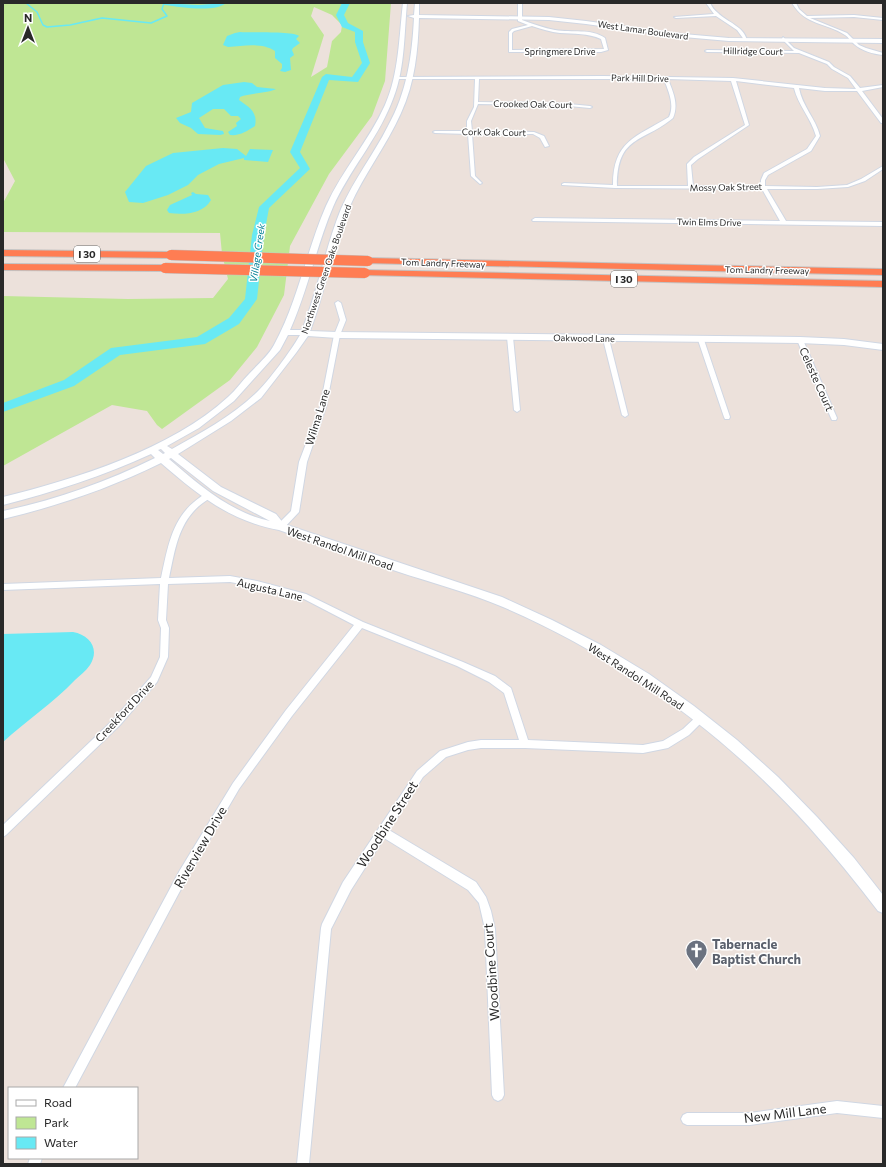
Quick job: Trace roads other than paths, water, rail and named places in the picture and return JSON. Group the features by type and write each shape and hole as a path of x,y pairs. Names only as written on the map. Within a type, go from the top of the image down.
{"highway":[{"name":"Tom Landry Freeway","path":"3,253 883,272"},
{"name":"Tom Landry Freeway","path":"3,267 165,268 883,284"}],"main road":[{"name":"Northwest Green Oaks Boulevard","path":"3,501 43,491 125,462 162,445 196,426 231,399 278,348 296,308 317,237 330,206 339,187 379,124 389,102 397,78 406,3"},
{"name":"Northwest Green Oaks Boulevard","path":"3,515 69,496 117,479 162,458 192,443 232,416 258,396 305,334 318,298 331,249 345,208 397,116 410,78 417,10"},
{"name":"West Lamar Boulevard","path":"404,14 417,10 434,15 520,15 576,21 678,36 784,40 852,40 883,38"},
{"path":"417,10 434,15"},
{"path":"416,25 423,19 434,15"},
{"name":"West Lamar Boulevard","path":"852,40 883,42"},
{"name":"Oakwood Lane","path":"286,332 337,335 800,340 844,342 883,347"},
{"name":"West Randol Mill Road","path":"162,445 217,490 272,518 280,527"},
{"name":"West Randol Mill Road","path":"152,450 207,496 251,519 267,525 280,527 483,595 549,623 605,653 656,686 701,718 768,775 808,815 862,878 883,906"}],"street":[{"path":"520,3 518,5 520,15"},
{"path":"708,3 716,15 740,29 746,39"},
{"path":"794,3 800,12 806,17 852,40 867,50 883,54"},
{"name":"Springmere Drive","path":"520,15 520,21 558,32 586,33 603,38 606,50 510,51 510,33 513,30 533,25"},
{"path":"676,17 716,15"},
{"path":"806,17 854,16 883,18"},
{"path":"784,40 789,46 799,52 828,63 833,68 849,77 883,122"},
{"name":"Hillridge Court","path":"707,51 799,52"},
{"name":"Park Hill Drive","path":"397,78 733,79 827,89 858,89 883,86"},
{"path":"477,78 477,103 469,121 469,131 473,176 480,183"},
{"path":"615,187 616,163 621,152 632,141 671,118 674,113 674,103 666,79"},
{"path":"691,188 688,165 747,124 733,79"},
{"path":"784,223 763,186 766,174 809,150 818,136 813,120 797,94 796,86"},
{"name":"Crooked Oak Court","path":"477,103 558,104 590,107"},
{"name":"Cork Oak Court","path":"435,132 469,131 534,133 542,137 547,146"},
{"name":"Mossy Oak Street","path":"564,184 615,187 691,188 763,186 817,188 848,186 863,180 883,167"},
{"name":"Twin Elms Drive","path":"535,220 883,224"},
{"name":"Wilma Lane","path":"280,527 295,512 303,462 323,407 337,335 343,320 338,303"},
{"path":"510,337 517,410"},
{"path":"606,339 625,415"},
{"path":"701,340 727,417"},
{"name":"Celeste Court","path":"800,340 834,418"},
{"name":"Creekford Drive","path":"3,832 117,722 154,679 164,657 165,628 162,620 164,582 176,536 182,521 191,509 207,496"},
{"name":"Augusta Lane","path":"3,587 230,579 257,584 306,597 360,624 460,664 492,679 508,691 525,744"},
{"name":"Riverview Drive","path":"70,1087 184,873 236,786 289,713 360,624"},
{"name":"Woodbine Street","path":"303,1164 326,928 347,886 420,774 443,754 468,746 481,744 525,744 643,749 665,745 686,732 701,718"},
{"name":"Woodbine Court","path":"382,831 472,886 480,893 484,902 490,929 498,1095"},
{"name":"New Mill Lane","path":"687,1119 750,1119 837,1107 883,1112"}],"water":[{"path":"240,32 289,33 299,36 296,39 300,43 293,48 292,50 294,55 290,58 291,70 285,72 280,71 282,64 275,58 275,51 270,48 264,46 246,45 228,47 223,45 227,36"},
{"path":"244,82 252,83 257,87 276,89 240,97 239,100 254,113 256,121 255,126 246,131 237,135 230,135 228,132 237,126 236,123 241,119 238,116 231,116 224,109 213,109 199,118 205,128 223,131 224,134 220,135 198,134 191,128 180,123 176,118 191,112 192,103 223,85"},
{"path":"223,148 237,149 246,156 250,149 273,150 268,162 244,160 244,158 219,164 198,175 188,185 168,195 143,203 129,202 125,192 146,166 173,153"},
{"path":"193,192 196,194 208,195 211,200 208,205 198,211 181,214 169,213 167,210 170,205 192,195 191,193"},
{"path":"73,632 84,636 92,644 94,654 90,665 58,696 3,742 3,634"}],"waterway":[{"path":"26,3 37,12 43,25 47,27 70,25 102,18 151,23 167,16 162,9 164,3"},
{"name":"Village Creek","path":"165,3 198,7 222,3"},
{"name":"Village Creek","path":"3,408 69,383 116,351 200,341 234,321 251,299 258,235 264,207 305,169 295,152 326,77 355,80 366,63 359,42 359,31 345,25 340,15 346,3"}],"place":[{"name":"Tabernacle Baptist Church","path":"697,970"}]}
